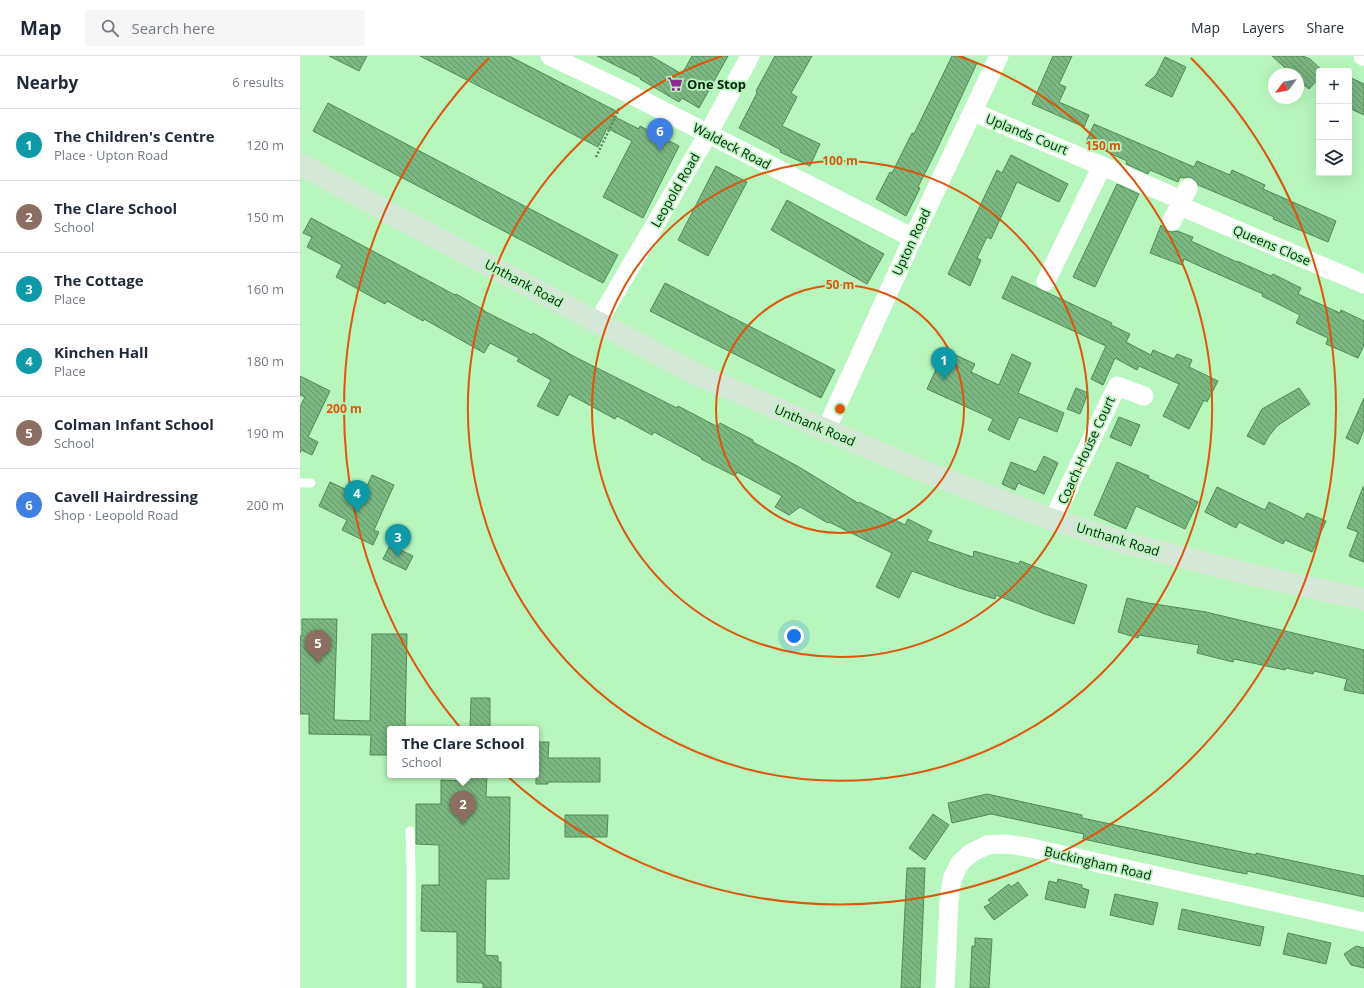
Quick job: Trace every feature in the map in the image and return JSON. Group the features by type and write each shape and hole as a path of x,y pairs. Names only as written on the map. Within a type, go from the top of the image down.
{"street":[{"name":"Waldeck Road","path":"550,56 628,92 913,238"},
{"name":"Leopold Road","path":"598,322 708,134 750,56"},
{"name":"Upton Road","path":"826,430 913,238 999,56"},
{"name":"Uplands Court","path":"973,112 1102,166 1174,207"},
{"name":"Unthank Road","path":"300,164 398,218 700,376 923,471 1053,520 1122,542 1192,561 1364,599"},
{"path":"1046,281 1102,166"},
{"path":"1174,207 1188,188"},
{"name":"Queens Close","path":"1174,207 1364,284"},
{"name":"Coach House Court","path":"1053,520 1117,386 1144,396"},
{"name":"Buckingham Road","path":"945,988 949,902 952,879 965,858 971,853 987,846 1005,844 1027,847 1364,922"}],"lane":[{"path":"300,483 311,483"},
{"path":"410,831 411,988"}],"path":[{"path":"596,157 628,92"}],"building":[{"path":"329,56 367,56 359,71"},
{"path":"420,56 509,56 616,111 613,116 639,129 640,126 679,146 643,218 603,197 632,141 607,128 598,147"},
{"path":"597,56 651,56 682,74 692,56 728,56 699,108 682,98 679,102 640,79 641,78"},
{"path":"775,56 812,56 791,93 797,97 782,126 820,144 810,166 780,152 781,150 739,128 757,93 756,91"},
{"path":"952,56 962,56 977,63 918,187 920,188 906,216 876,199 890,172 892,173 912,133 914,134"},
{"path":"1053,56 1072,56 1059,84 1066,87 1059,102 1089,115 1084,127 1032,104"},
{"path":"1272,56 1303,56 1310,59 1320,68 1316,68 1316,81 1309,89 1304,85 1304,68 1285,68"},
{"path":"1165,57 1186,67 1172,97 1145,85 1156,75"},
{"path":"1352,78 1364,84 1364,115 1352,109"},
{"path":"328,103 618,255 603,283 313,131"},
{"path":"1094,124 1194,167 1197,161 1230,175 1232,170 1265,185 1263,189 1336,221 1328,242 1273,219 1274,217 1198,185 1192,178 1180,177 1178,182 1150,170 1148,174 1126,164 1127,161 1086,142"},
{"path":"1011,155 1068,184 1059,202 1017,182 991,239 987,237 977,258 981,260 970,286 948,274 997,170 1002,173"},
{"path":"716,166 747,182 708,256 678,240"},
{"path":"1117,184 1139,194 1095,287 1073,277"},
{"path":"787,200 884,254 867,284 771,230"},
{"path":"311,218 455,295 456,294 484,311 532,335 533,333 575,357 677,408 678,406 718,427 720,423 753,440 753,442 799,467 858,503 859,502 905,525 908,519 932,531 927,541 973,557 974,551 1019,564 1020,561 1087,585 1074,624 996,595 995,599 912,571 899,598 876,587 892,553 829,522 828,523 800,507 789,515 775,507 782,496 737,472 735,476 701,459 702,458 654,432 652,435 617,416 615,419 569,394 558,416 537,406 551,380 517,361 519,358 490,343 484,353 424,319 423,321 387,301 385,304 336,277 342,265 307,247 312,237 303,233"},
{"path":"1161,225 1168,231 1177,231 1193,237 1191,241 1271,276 1273,274 1301,288 1298,294 1340,313 1341,310 1364,321 1364,345 1358,358 1326,344 1328,338 1296,323 1300,315 1262,296 1263,294 1184,259 1182,265 1150,253"},
{"path":"1012,276 1112,323 1111,325 1130,334 1126,342 1151,355 1153,350 1174,359 1177,354 1192,360 1189,367 1218,381 1207,402 1204,400 1189,429 1163,416 1179,384 1139,366 1137,370 1115,358 1103,385 1091,379 1106,346 1002,298"},
{"path":"665,283 835,370 821,398 650,311"},
{"path":"945,350 975,364 971,372 999,385 1012,354 1031,363 1018,393 1064,413 1057,432 1019,417 1009,440 988,430 993,419 927,389"},
{"path":"300,376 330,391 308,437 318,442 312,455 301,450 300,453 300,407 305,397 300,395"},
{"path":"1076,388 1088,393 1080,414 1067,409"},
{"path":"1299,388 1310,404 1277,426 1264,445 1247,436 1262,409"},
{"path":"1364,398 1364,430 1358,444 1346,438"},
{"path":"1119,417 1140,425 1131,446 1110,437"},
{"path":"1044,456 1058,463 1044,494 1018,483 1015,490 1002,484 1011,462 1036,472"},
{"path":"1117,462 1149,476 1148,478 1198,502 1185,529 1136,506 1126,529 1094,515"},
{"path":"372,475 394,485 374,530 379,532 373,545 342,530 347,520 319,506 330,482 362,497"},
{"path":"1217,487 1265,510 1269,502 1304,519 1307,513 1326,521 1312,552 1285,540 1283,544 1239,522 1236,528 1205,512"},
{"path":"1363,487 1364,562 1349,556 1358,532 1347,528"},
{"path":"390,545 413,556 406,570 383,559"},
{"path":"1127,598 1148,603 1206,612 1364,650 1364,694 1344,690 1347,679 1314,671 1313,674 1286,668 1285,670 1234,659 1233,662 1197,653 1199,645 1139,635 1138,638 1118,632"},
{"path":"302,619 337,619 334,720 370,721 372,634 407,634 405,726 387,726 387,755 370,755 371,735 309,734 309,714 300,714 300,636 302,636"},
{"path":"471,698 490,698 490,726 470,726"},
{"path":"539,742 549,742 548,758 600,758 600,782 548,782 548,784 536,784 536,778 539,778"},
{"path":"465,778 487,778 486,797 510,797 509,879 486,879 485,955 498,956 498,962 501,962 501,988 483,988 483,983 457,982 457,932 421,931 422,885 439,885 439,845 416,844 416,804 441,804 441,780 465,781"},
{"path":"987,794 1082,815 1082,818 1364,876 1364,897 1247,871 1247,874 1226,870 1083,839 1084,834 991,814 952,823 948,803"},
{"path":"933,814 949,825 925,860 909,848"},
{"path":"565,815 608,815 607,837 565,837"},
{"path":"907,868 925,868 920,988 901,988"},
{"path":"1058,879 1082,885 1082,888 1089,890 1085,908 1045,899 1049,881 1057,883"},
{"path":"1018,882 1028,895 994,920 984,907 991,903 988,900 1009,884 1011,887"},
{"path":"1115,894 1158,903 1153,925 1110,915"},
{"path":"1182,909 1264,927 1260,946 1178,929"},
{"path":"1288,933 1331,943 1326,964 1283,954"},
{"path":"975,938 992,939 989,988 970,988 972,946 975,946"},
{"path":"1356,946 1364,948 1364,968 1351,965 1344,954"}],"place":[{"name":"One Stop","path":"675,84"},
{"name":"Cavell Hairdressing","path":"660,151"},
{"name":"The Children's Centre","path":"944,380"},
{"name":"Kinchen Hall","path":"357,513"},
{"name":"The Cottage","path":"398,557"},
{"name":"Colman Infant School","path":"318,663"},
{"name":"The Clare School","path":"463,824"}]}
